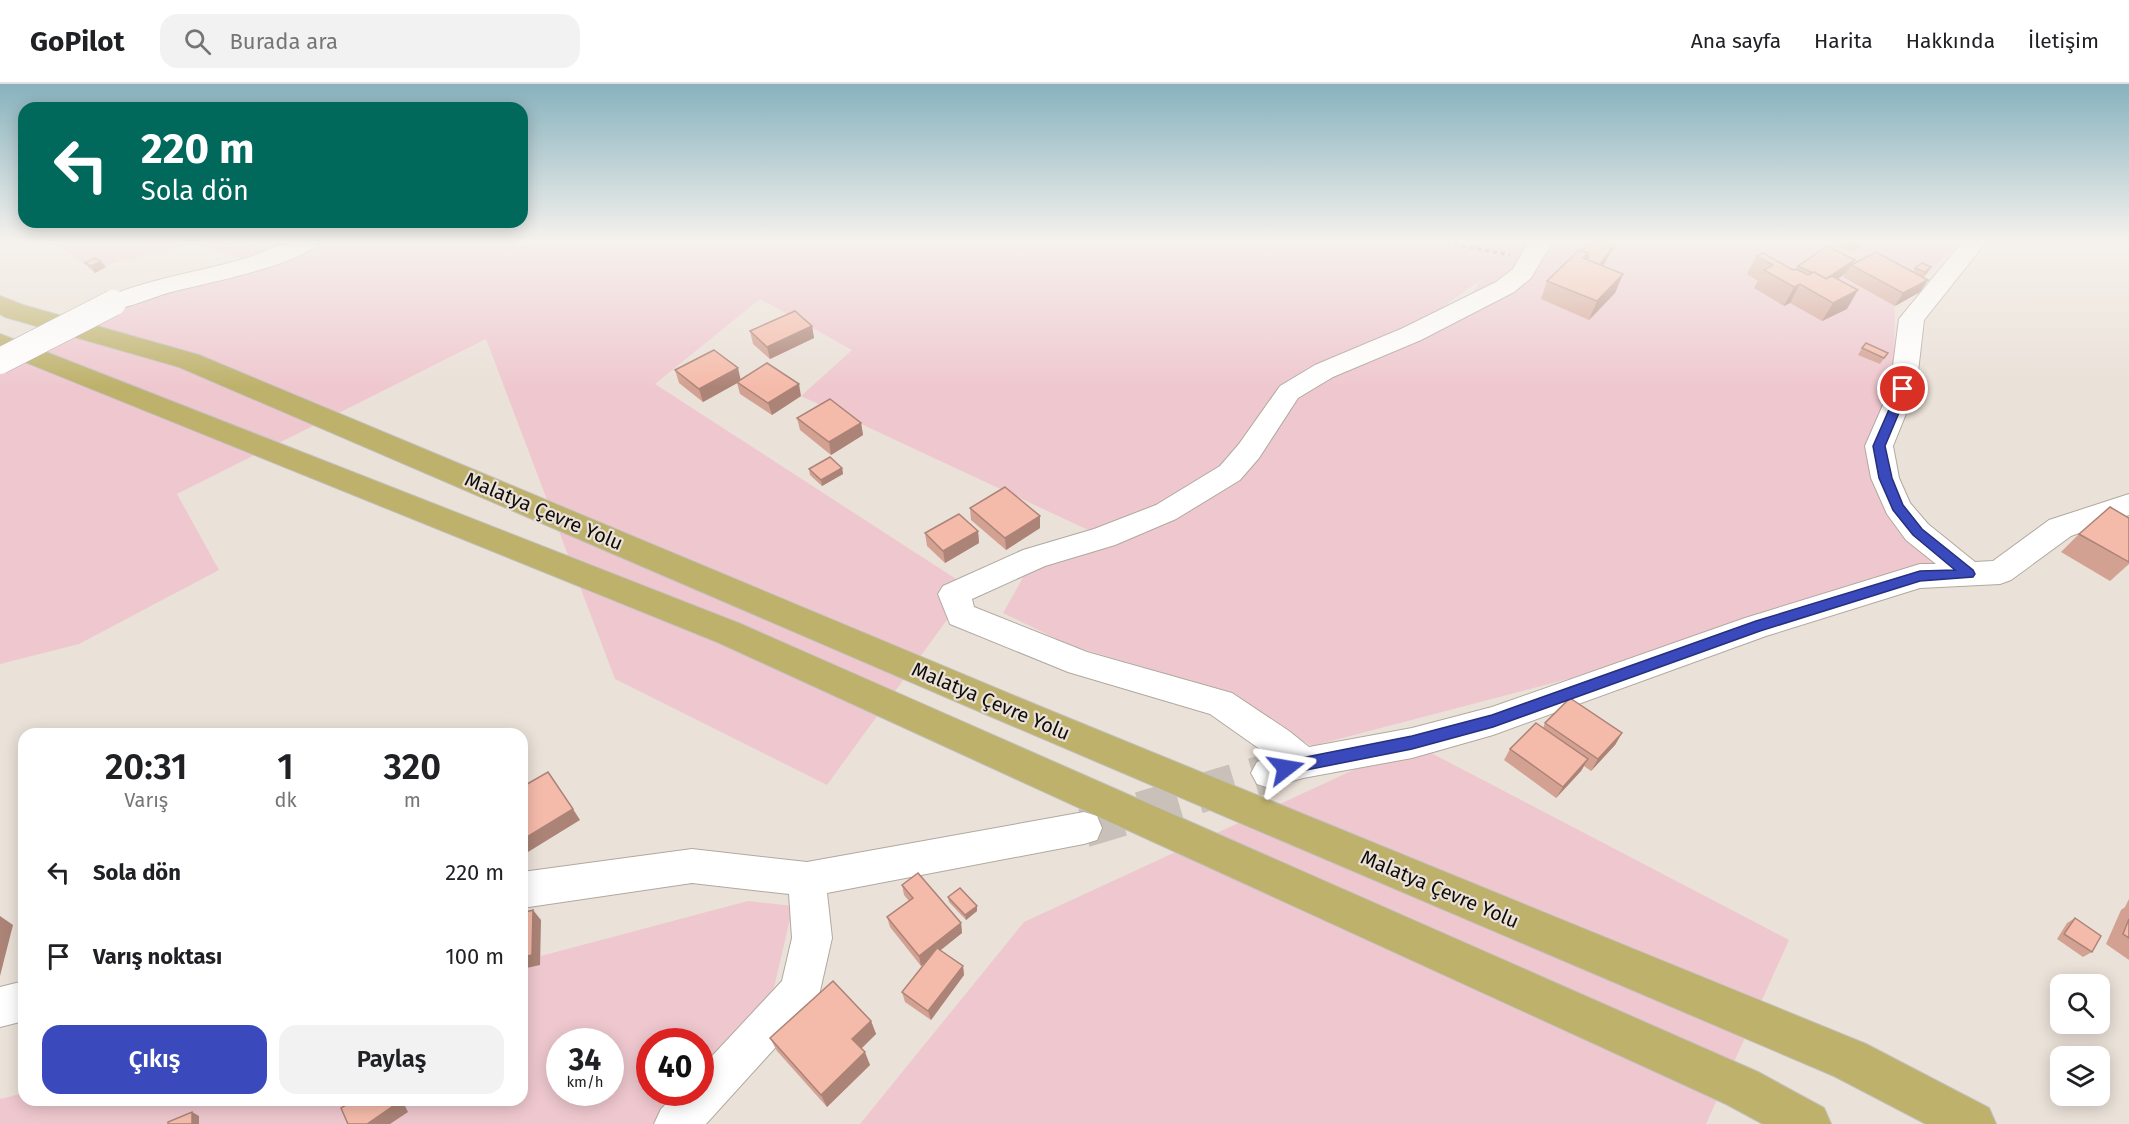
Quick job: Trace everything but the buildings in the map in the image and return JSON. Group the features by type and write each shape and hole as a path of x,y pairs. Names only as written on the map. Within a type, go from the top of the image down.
{"highway":[{"name":"Malatya Çevre Yolu","path":"0,304 14,311 189,361 1026,716 1850,1060 1973,1124"},
{"path":"0,342 729,633 1731,1083 1808,1124"}],"street":[{"path":"0,361 113,303 152,290"},
{"path":"1303,763 1277,741 1220,703 1080,663 961,615 954,594 1034,558 1104,537 1166,512 1230,473 1249,451 1289,392 1324,371 1412,334 1500,290"},
{"path":"1936,290 1912,319 1903,389 1879,446 1885,478 1897,507 1917,532 1969,574"},
{"path":"1269,773 1303,763 1412,743 1493,721 1767,623 1920,576 2000,572 2060,528 2129,504"},
{"path":"528,889 692,866 807,879 1084,828"},
{"path":"676,1124 720,1080 801,991 812,938 807,879"},
{"path":"0,1007 18,1002"}],"shaded area":[{"path":"153,290 1467,290 1383,349 1455,317 1475,290 1912,290 1895,306 1893,416 1885,478 1969,574 1312,746 1208,686 1069,645 1003,613 1034,558 1099,535 801,396 852,350 760,299 655,384 970,588 827,785 615,679 486,339 177,494 219,570 79,644 0,664 0,366 113,303"},
{"path":"1412,743 1789,940 1706,1124 860,1124 1024,922"},
{"path":"748,901 793,906 764,1031 714,1084 714,1028 636,1028 636,1106 694,1106 677,1124 0,1124 0,1099 18,1094 18,1106 528,1106 528,959"}],"tunnel":[{"path":"1084,828 1269,773"}],"route":[{"path":"1286,768 1412,743 1493,721 1756,627 1920,576 1969,574 1917,532 1897,507 1885,478 1879,446 1903,389"}]}
